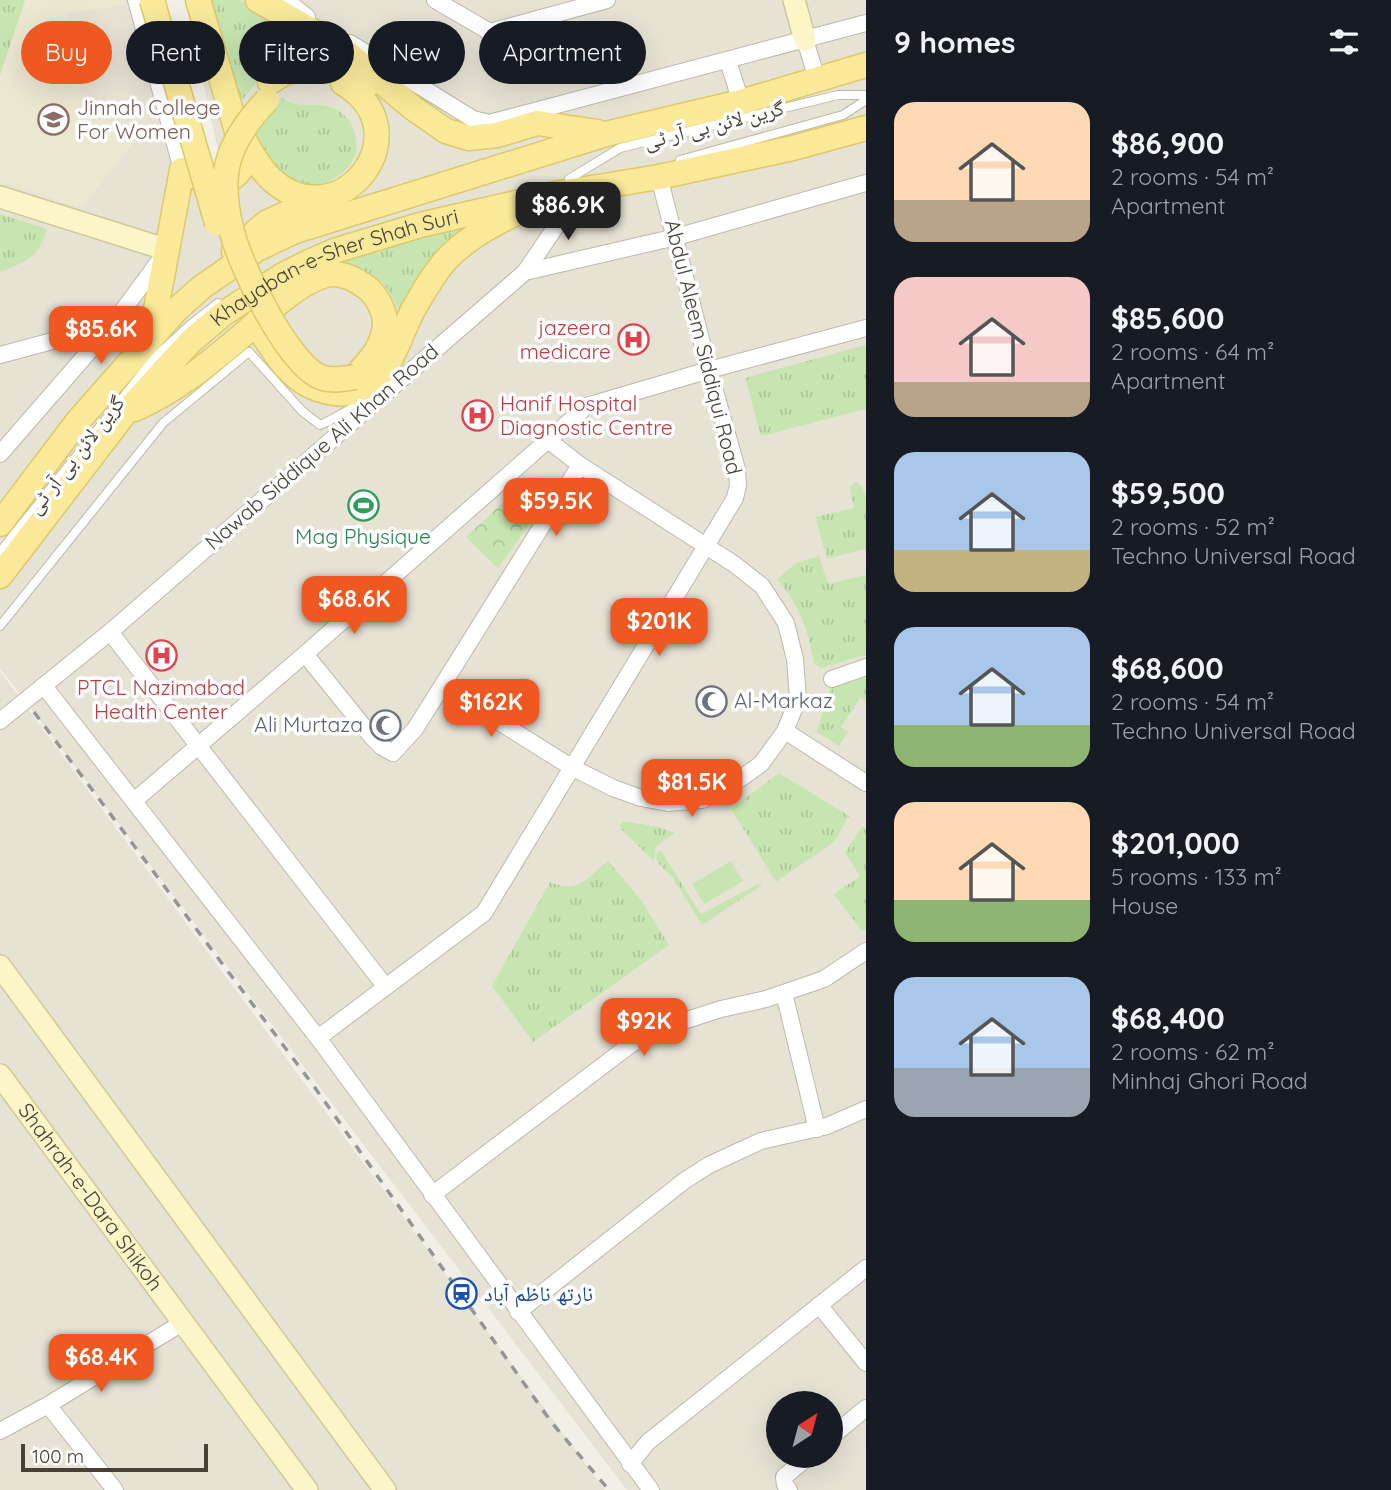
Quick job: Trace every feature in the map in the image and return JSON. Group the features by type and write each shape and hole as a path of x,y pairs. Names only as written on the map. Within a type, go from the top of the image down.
{"main road":[{"path":"152,0 220,234 238,285 279,360 302,383 318,390 346,394 377,380 387,366 413,310 445,261 475,234 565,186"},
{"path":"151,336 181,170 209,183 220,183 232,179 244,164 198,0"},
{"path":"258,0 340,47 413,108 446,131 469,138 497,135 537,123 606,134"},
{"path":"220,234 214,190 221,148 252,99 284,72 300,66 325,64 348,71 372,89 418,132 433,143 451,149 475,150 534,138 606,134"},
{"name":"Khayaban-e-Sher Shah Suri","path":"224,285 257,249 296,231 606,134 741,102 866,65"},
{"path":"0,524 78,422 151,336 176,310 224,285 233,251 252,234 277,217 351,188 365,173 376,149 377,123 363,96 344,83 326,77 306,77 290,81 246,122 226,171 225,195 237,249 264,307 293,353 308,370 322,378 355,377 377,351 384,341 385,319 379,303 370,290 357,281 343,275 327,275 292,292 260,318 194,375 160,398 125,413"},
{"path":"236,128 259,165 272,180 289,192 320,198"},
{"name":"Khayaban-e-Sher Shah Suri","path":"0,576 125,413 191,341 223,314 283,275 334,251 565,186 612,183 661,169 793,148 866,128"}],"street":[{"path":"136,0 181,170"},
{"path":"286,0 296,10 473,119 489,123 866,23"},
{"path":"435,0 491,32 607,0"},
{"path":"794,0 817,79"},
{"path":"728,61 741,102"},
{"name":"Abdul Aleem Siddiqui Road","path":"318,1038 484,913 735,498 738,485 737,468 709,370 661,169"},
{"name":"Nawab Siddique Ali Khan Road","path":"0,721 110,632 525,272 676,237 866,183"},
{"path":"525,272 565,186"},
{"path":"0,197 168,250 113,325 0,454"},
{"path":"0,355 113,325"},
{"path":"134,801 587,406 866,328"},
{"path":"442,686 571,767 613,788 641,798 667,803 702,800 730,786 761,764 785,731 799,699 795,659 786,623 762,586 734,564 580,465 548,440"},
{"path":"305,654 372,737 393,753 415,729 580,465"},
{"path":"110,632 384,986"},
{"path":"832,679 866,667"},
{"path":"44,686 318,1038 651,1490"},
{"path":"785,731 866,783"},
{"path":"432,1195 630,1045 659,1029 824,979 866,951"},
{"path":"0,966 385,1490"},
{"path":"784,993 817,1129"},
{"name":"Shahrah-e-Dara Shikoh","path":"0,1075 306,1490"},
{"path":"518,1312 684,1181 709,1165 761,1141 817,1129 866,1109"},
{"path":"630,1464 648,1442 866,1268"},
{"path":"819,1305 866,1363"},
{"path":"0,1431 48,1405 181,1323"},
{"path":"48,1405 115,1490"},
{"path":"844,1426 866,1408"},
{"path":"789,1490 785,1485 785,1477 795,1468"}],"lane":[{"name":"گرین لائن بی آر ٹی","path":"565,186 620,148 838,94 866,97"},
{"name":"گرین لائن بی آر ٹی","path":"661,169 843,115 866,97"},
{"path":"303,254 373,230 517,192"},
{"path":"245,285 263,274"},
{"name":"گرین لائن بی آر ٹی","path":"0,552 155,357 190,324 224,285"},
{"path":"0,626 163,422 249,352 260,318"},
{"path":"249,352 302,411 320,425 336,419 363,402 377,400"}],"shaded area":[{"path":"0,0 146,0 154,21 126,21 126,84 177,84 242,260 203,84 225,84 225,21 190,21 185,0 866,0 866,1490 627,1490 0,668"},
{"name":"Jinnah College For Women","path":"0,0 124,0 125,5 67,13 68,21 21,21 21,84 79,84 82,100 135,141 81,208 0,182"},
{"path":"0,671 605,1490 0,1490"}],"green space":[{"path":"0,0 25,0 0,75"},
{"path":"212,0 240,0 275,21 239,21 239,84 256,84 238,105 225,52 225,21 217,21"},
{"path":"282,98 298,104 329,106 349,120 355,132 356,149 354,158 342,173 325,183 306,188 274,172 252,138"},
{"path":"0,214 47,229 40,247 30,258 0,272"},
{"path":"487,217 451,238 434,256 401,316 390,293 377,278 335,263"},
{"path":"866,345 866,409 761,436 745,378"},
{"path":"530,477 552,493 498,568 466,537"},
{"path":"856,482 861,485 866,497 866,551 865,549 827,559 815,517 854,508 850,487"},
{"path":"819,556 828,584 866,575 866,655 821,668 814,664 806,629 797,609 777,579 796,563"},
{"path":"866,676 866,701 860,698 841,727 848,732 839,746 817,732 830,688"},
{"path":"779,773 849,816 834,842 776,882 731,809"},
{"path":"623,821 675,833 656,846 654,861 621,829"},
{"path":"862,826 866,829 866,929 862,931 834,894 860,876 845,853"},
{"path":"661,851 701,914 758,884 761,886 702,925 673,878 656,859 657,852"},
{"path":"608,861 641,900 669,945 533,1042 492,986 550,882 576,885"},
{"path":"731,861 743,881 704,904 692,884"}],"railway":[{"path":"34,712 313,1085 552,1423 609,1490"}],"place":[{"name":"Jinnah College For Women","path":"54,120"},
{"name":"jazeera medicare","path":"634,340"},
{"name":"Hanif Hospital Diagnostic Centre","path":"477,416"},
{"name":"Mag Physique","path":"363,505"},
{"name":"PTCL Nazimabad Health Center","path":"161,656"},
{"name":"Al-Markaz","path":"711,701"},
{"name":"Ali Murtaza","path":"386,725"},
{"name":"نارتھ ناظم آباد","path":"461,1294"}]}
